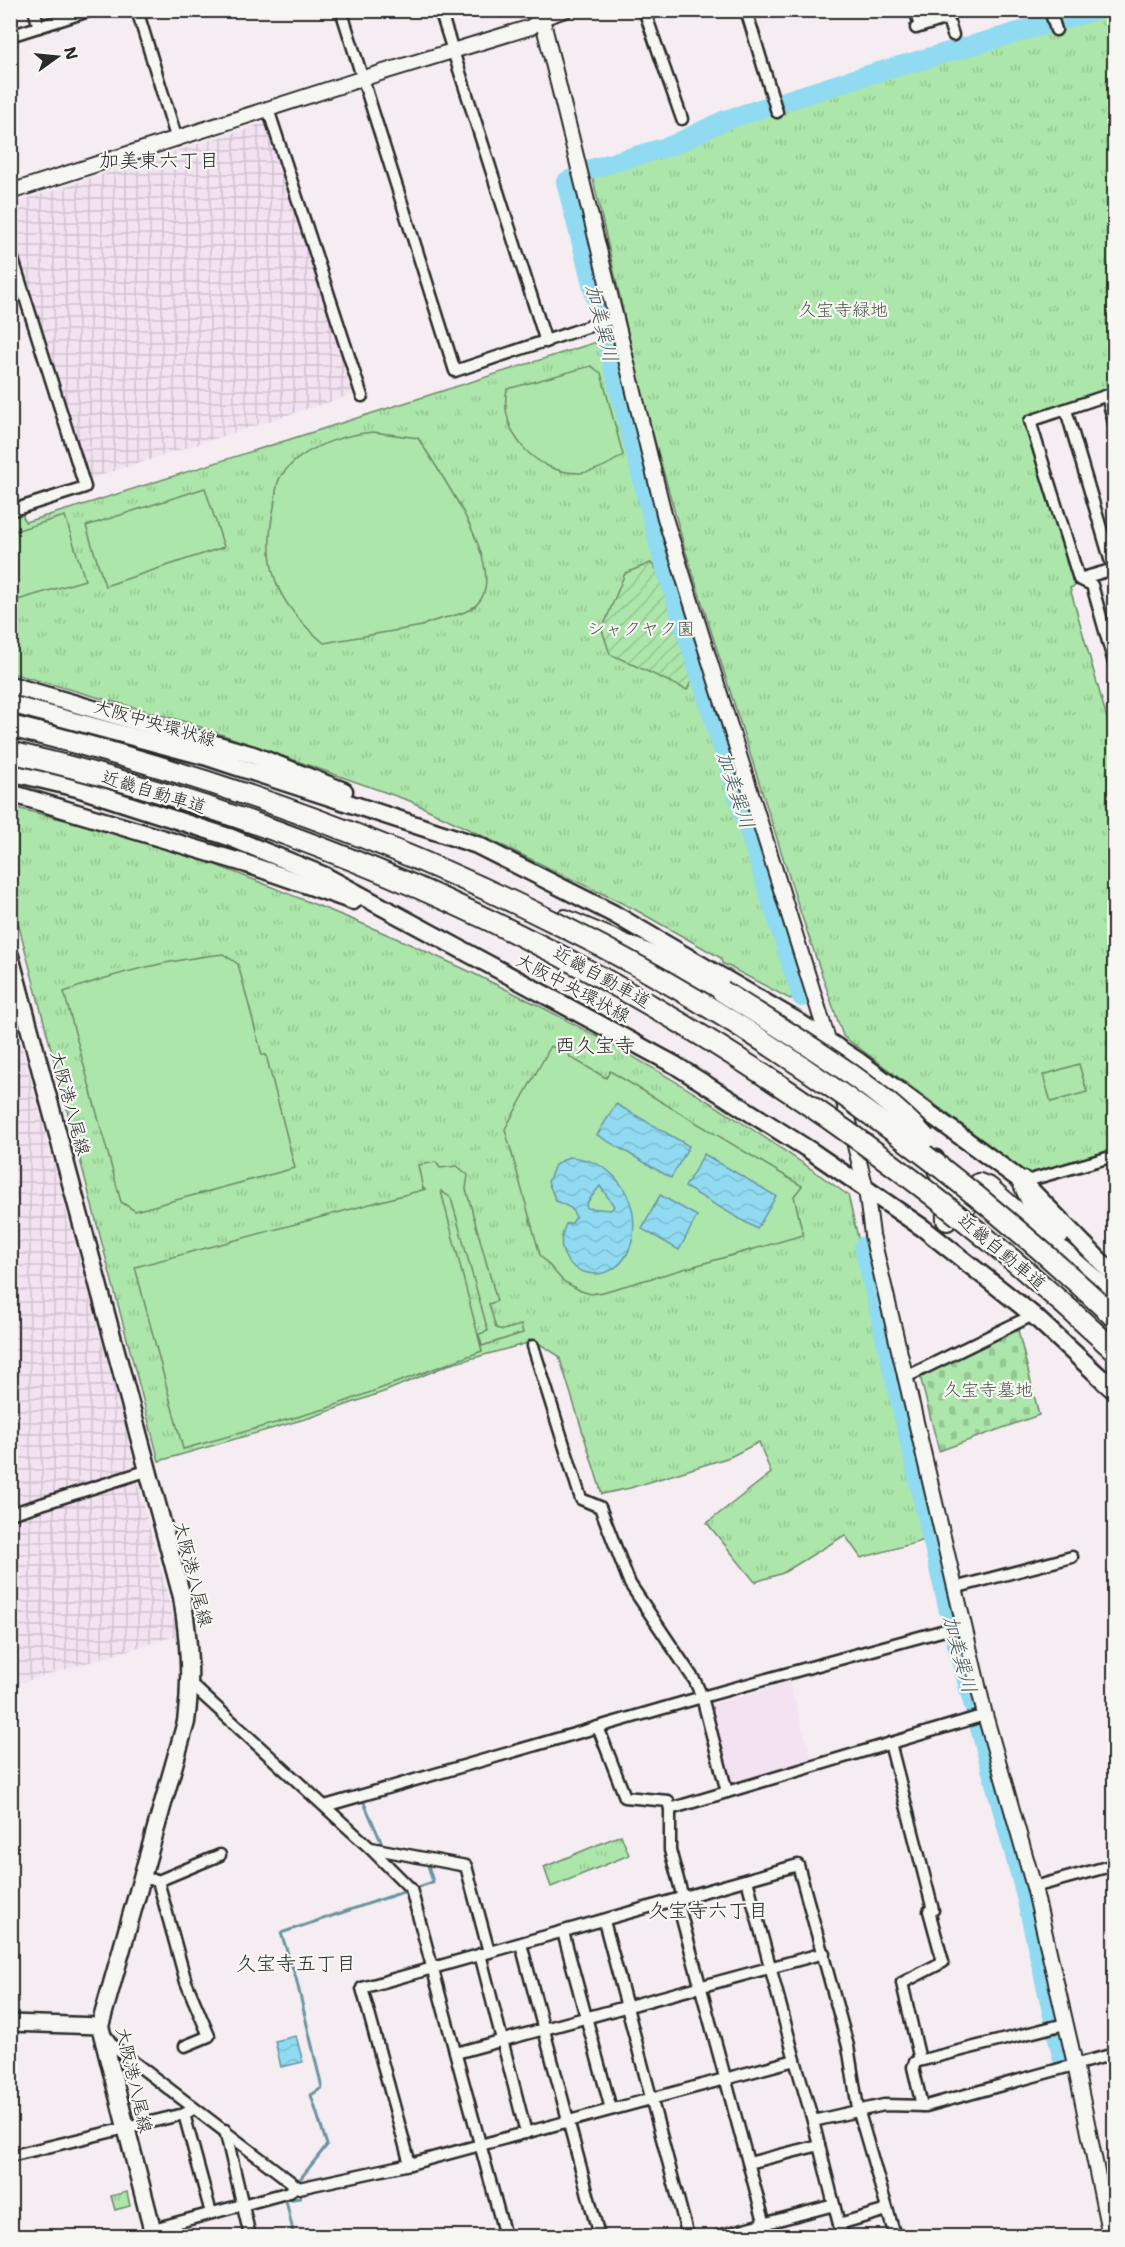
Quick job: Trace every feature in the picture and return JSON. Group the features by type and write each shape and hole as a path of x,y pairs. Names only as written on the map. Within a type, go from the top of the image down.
{"highway":[{"name":"近畿自動車道","path":"10,726 124,757 282,808 479,886 624,959 764,1042 905,1142 1025,1238 1114,1317"},
{"name":"近畿自動車道","path":"10,752 121,781 305,841 399,878 469,909 611,981 753,1065 835,1121 963,1219 1114,1350"},
{"path":"479,886 657,958 722,991 851,1077 911,1122 925,1138 946,1188 947,1220"},
{"path":"1023,1182 1036,1210 1114,1290"},
{"path":"966,1206 965,1198 979,1184 989,1188 1114,1298"}],"main road":[{"path":"10,685 254,755 477,845"},
{"name":"大阪中央環状線","path":"10,704 204,756 477,845 614,914 829,1043 1023,1182 1114,1275"},
{"name":"大阪中央環状線","path":"10,772 77,788 229,837 325,876 394,916 675,1065 923,1228 1033,1315 1112,1387"},
{"path":"10,793 248,864 394,916"},
{"name":"大阪港八尾線","path":"10,956 16,1000 182,1597 190,1646 191,1684 186,1722 150,1879 100,2026 125,2128 156,2232"},
{"path":"10,2023 100,2026"}],"street":[{"path":"34,10 39,27"},
{"path":"10,36 92,10"},
{"path":"137,10 177,140"},
{"path":"341,10 455,371 614,318"},
{"path":"440,10 546,342"},
{"path":"10,192 364,78 531,27 541,14 565,10"},
{"path":"644,10 682,118"},
{"path":"746,10 777,112"},
{"path":"915,10 918,27 947,14 953,35"},
{"path":"1050,11 1056,30"},
{"path":"541,14 614,318 668,528 829,1043 866,1189 872,1235 954,1588 956,1627 980,1716 1034,1887 1058,2026 1075,2064 1110,2236"},
{"path":"268,109 362,396"},
{"path":"10,250 86,487 10,511"},
{"path":"1114,423 1111,395 1030,422 1079,579 1092,585 1114,663"},
{"path":"1066,410 1114,569 1079,579"},
{"path":"1023,1182 1114,1156"},
{"path":"904,1378 1033,1315"},
{"path":"533,1346 581,1499 600,1507 630,1584 687,1668 702,1697 727,1792"},
{"path":"10,1514 146,1471"},
{"path":"954,1588 1072,1557"},
{"path":"325,1806 702,1697 956,1627"},
{"path":"191,1684 325,1806 411,1889 505,2236"},
{"path":"670,1809 980,1716"},
{"path":"598,1727 617,1769 625,1797 668,1801 670,1850 680,1899 701,1987 768,2236"},
{"path":"890,1743 933,1910 929,1911 943,1962 902,1983 920,2060"},
{"path":"370,1848 466,1866 502,2040 526,2133"},
{"path":"185,2046 209,2036 186,1982 150,1879 220,1855"},
{"path":"410,2164 362,1988 798,1865 848,2046 858,2109 895,2236"},
{"path":"1034,1887 1114,1865"},
{"path":"747,1880 843,2236"},
{"path":"604,1921 688,2236"},
{"path":"563,1932 611,2109"},
{"path":"521,1944 599,2236"},
{"path":"456,2053 824,1953"},
{"path":"100,2026 114,2048 299,2188 410,2164 795,2060"},
{"path":"922,2106 913,2067 915,2062 1058,2026"},
{"path":"813,2121 858,2109 884,2105 922,2106 1114,2054"},
{"path":"10,2156 184,2114 195,2108"},
{"path":"184,2114 211,2213"},
{"path":"225,2130 250,2236"},
{"path":"749,2163 819,2145"},
{"path":"156,2232 211,2213 290,2192 295,2185"},
{"path":"718,2236 834,2205"},
{"path":"839,2224 887,2210"}],"shaded area":[{"path":"270,121 357,393 89,479 11,232 10,204"},
{"path":"10,1003 136,1469 10,1508"},
{"path":"137,1480 178,1635 11,1686 11,1521"},
{"path":"789,1682 812,1761 730,1785 707,1706"}],"green space":[{"name":"久宝寺緑地","path":"1097,11 1114,11 1114,388 1026,419 1077,585 1070,588 1114,743 1114,1151 1034,1174 1027,1173 843,1036 800,911 684,546 642,394 592,175 673,149 726,124"},
{"path":"603,340 659,555 725,770 800,995 790,999 722,963 721,958 634,909 410,801 186,722 11,673 11,516 22,513 25,522 73,508"},
{"path":"591,366 601,373 623,455 603,467 580,473 549,466 524,448 515,435 508,421 507,389"},
{"path":"373,432 418,438 467,520 485,568 485,589 477,604 465,612 422,626 324,643 295,614 276,583 272,567 270,529 277,487 279,479 289,466 310,451 348,436"},
{"path":"205,488 224,547 105,586 86,526"},
{"path":"65,516 85,580 11,602 11,532"},
{"name":"シャクヤク園","path":"651,563 661,575 693,677 687,690 610,654 602,630 625,573"},
{"path":"10,806 137,839 192,856 443,959 514,993 651,1067 718,1107 848,1195 929,1539 861,1558 845,1535 783,1573 755,1582 707,1523 771,1473 759,1442 730,1457 630,1488 602,1494 559,1356 535,1341 448,1365 386,1391 312,1417 159,1461 11,896"},
{"path":"223,954 238,964 262,1055 266,1055 295,1168 135,1211 121,1202 64,992 142,968"},
{"path":"558,1043 567,1048 570,1057 606,1078 610,1071 802,1186 794,1196 803,1235 603,1292 591,1294 563,1281 540,1255 505,1129 551,1046 555,1048"},
{"path":"1079,1064 1087,1092 1051,1102 1043,1075"},
{"path":"436,1162 440,1168 457,1166 468,1175 466,1189 497,1301 489,1304 496,1328 503,1330 521,1325 523,1333 482,1346 479,1334 488,1331 451,1198 441,1191 482,1351 325,1409 183,1449 135,1267 426,1189 423,1189 418,1165"},
{"name":"久宝寺墓地","path":"1018,1330 1039,1415 939,1451 920,1376"},
{"path":"621,1835 629,1855 551,1887 544,1867"},
{"path":"127,2192 130,2206 115,2210 111,2196"}],"water":[{"path":"616,1104 689,1146 671,1178 597,1135"},
{"path":"704,1154 776,1196 757,1229 685,1187"},
{"path":"568,1157 586,1160 608,1171 625,1191 633,1213 633,1236 626,1256 615,1268 601,1273 586,1273 574,1267 565,1256 562,1242 566,1224 572,1223 576,1217 571,1208 556,1201 548,1182 555,1165","holes":["600,1186 614,1206 611,1210 587,1208 586,1204"]},
{"path":"660,1195 697,1216 679,1250 642,1229"},
{"path":"296,2036 303,2062 281,2067 275,2041"}],"waterway":[{"name":"加美巽川","path":"802,997 662,556 566,182 591,169 673,145 725,120 854,79 1096,10"},
{"name":"加美巽川","path":"864,1246 955,1637 1025,1892 1063,2060"},
{"path":"364,1803 383,1846"},
{"path":"301,2178 327,2145 311,2095 322,2088 296,1978 281,1933 433,1882 427,1862"},
{"path":"294,2236 286,2200 300,2198 301,2192"}],"district":[{"name":"加美東六丁目","path":"159,160"},
{"name":"西久宝寺","path":"595,1045"},
{"name":"久宝寺六丁目","path":"708,1910"},
{"name":"久宝寺五丁目","path":"296,1963"}]}
